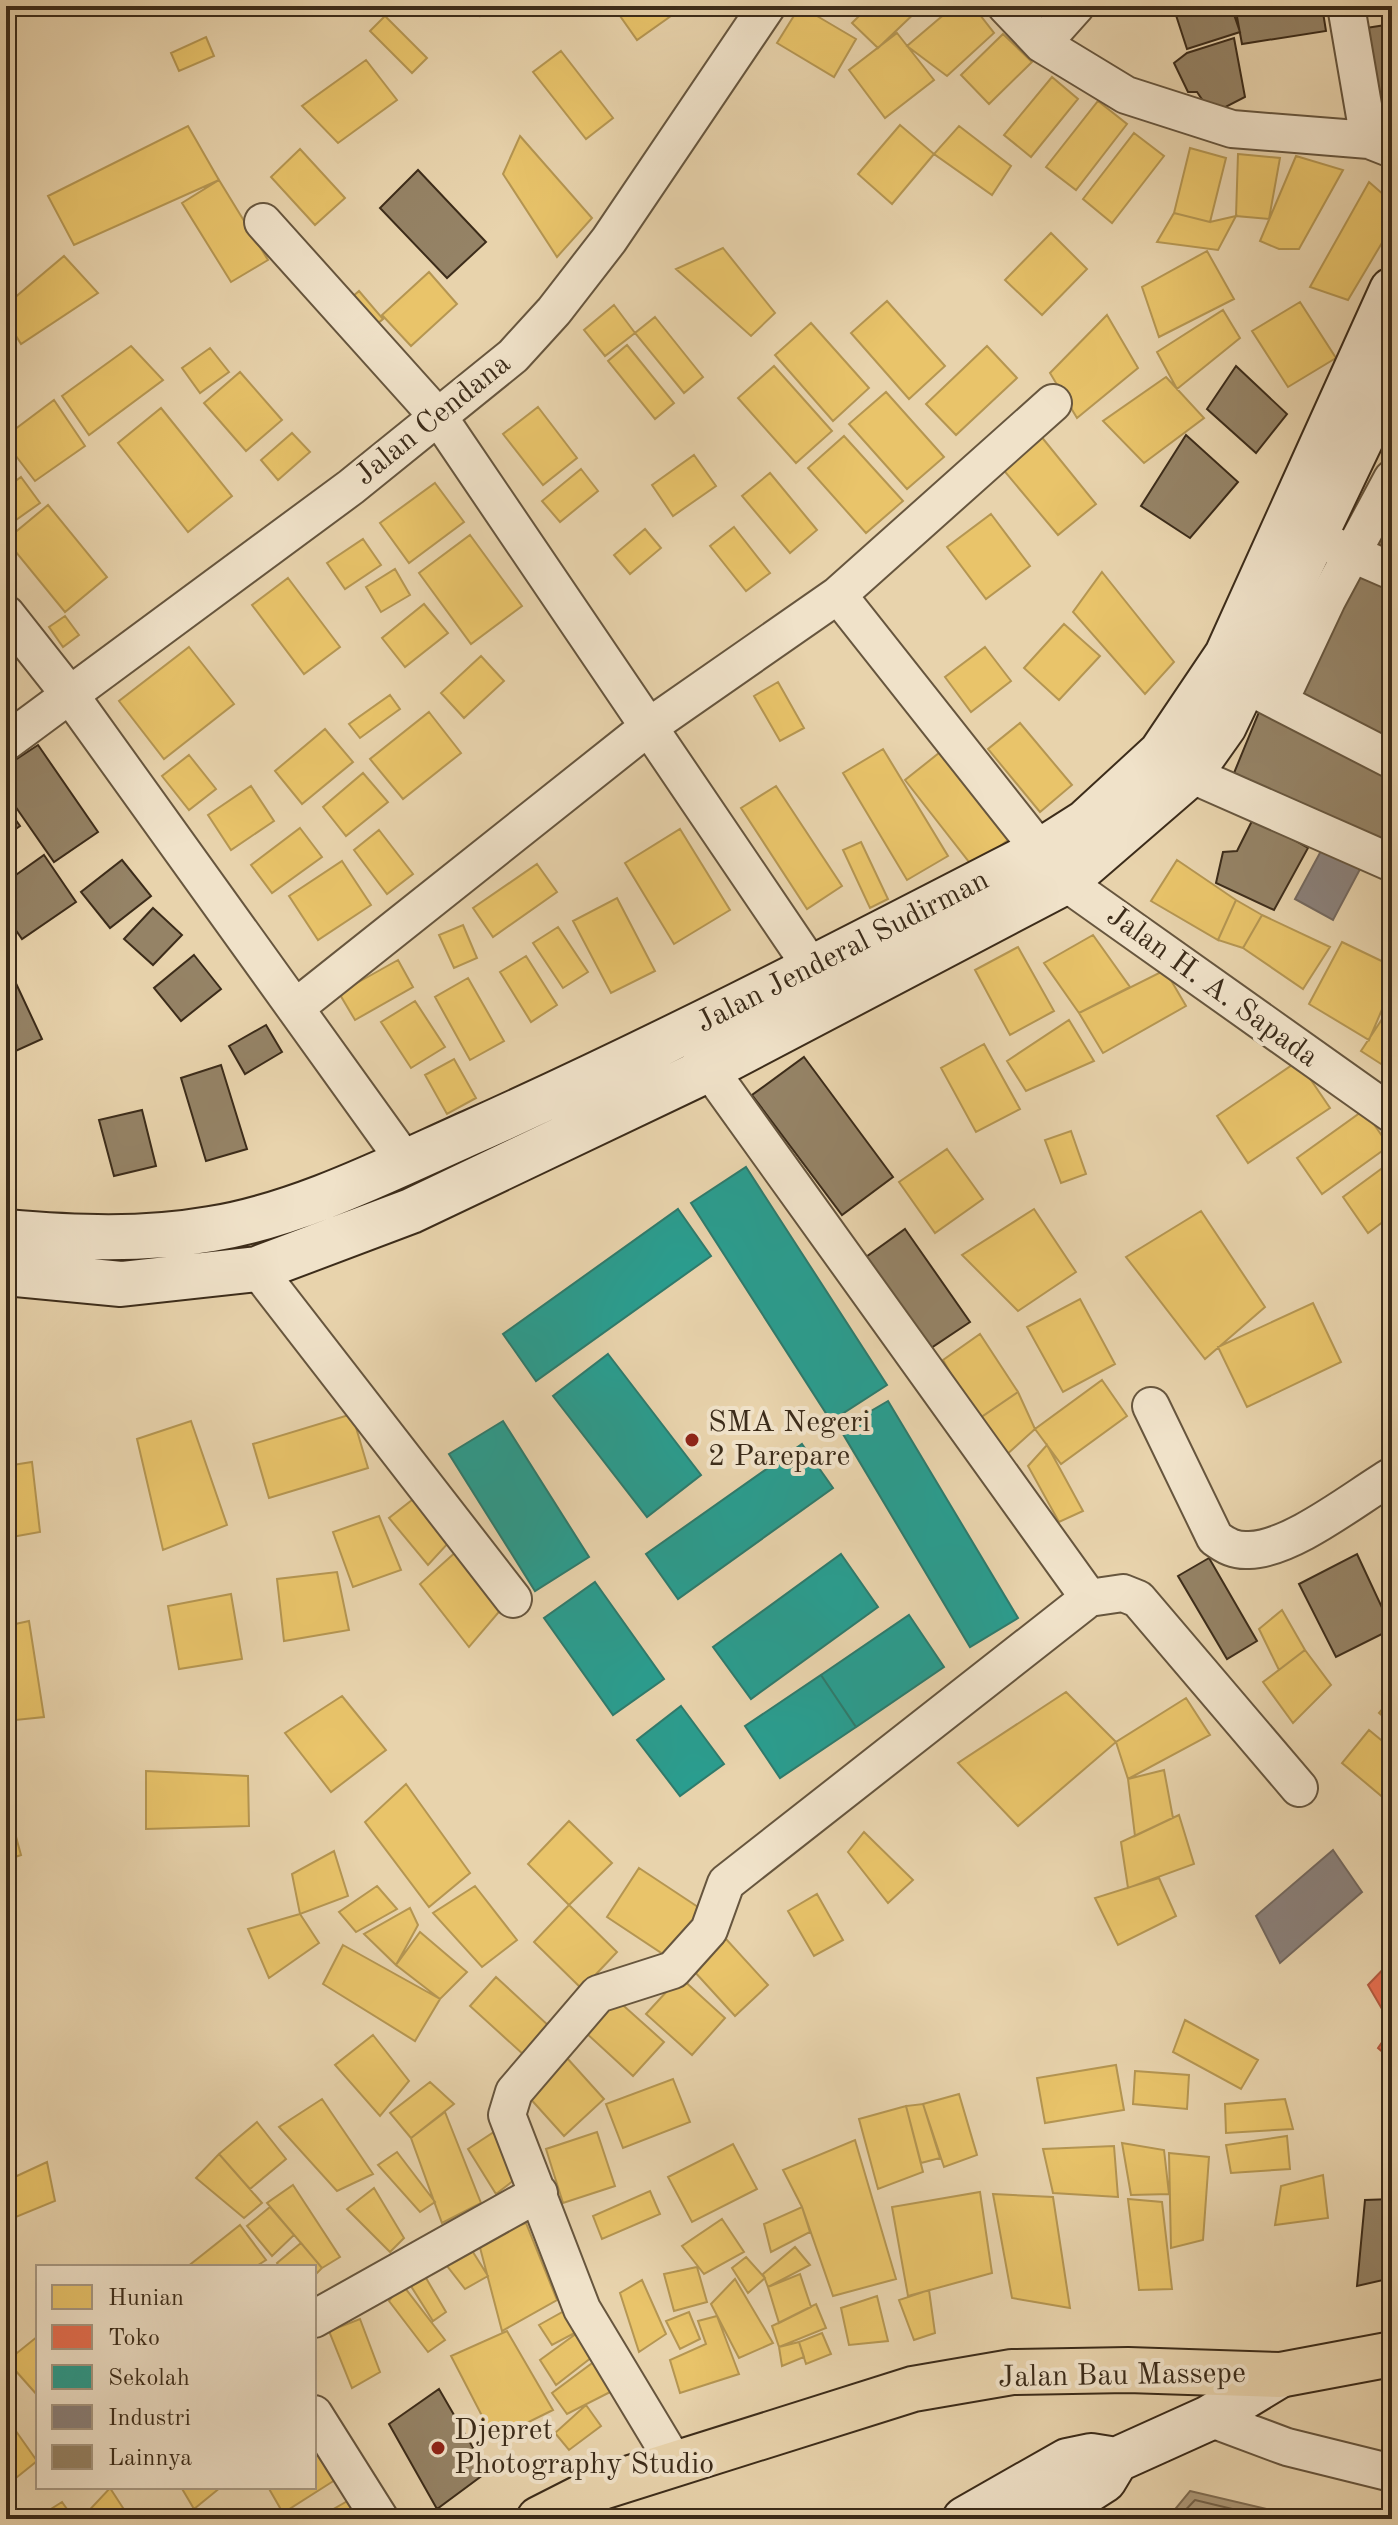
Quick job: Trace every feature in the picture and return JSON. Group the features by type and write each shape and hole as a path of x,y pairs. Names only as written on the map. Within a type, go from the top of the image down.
{"highway":[{"name":"Jalan Bau Massepe","path":"539,2519 602,2487 913,2389 1012,2372 1128,2370 1280,2375 1392,2354"}],"main road":[{"name":"Jalan Jenderal Sudirman","path":"6,1232 94,1237 212,1229 268,1216 405,1161 691,1030 812,968 1053,866 1086,822 1161,753 1227,655 1392,290"},
{"name":"Jalan Jenderal Sudirman","path":"6,1273 121,1284 257,1269 411,1211 709,1069 1053,866 1190,774 1224,726 1262,693 1334,546 1392,374"},
{"path":"965,2519 1067,2461 1091,2456 1116,2460 1209,2418 1280,2375"},
{"path":"1043,2519 1104,2480 1116,2460"}],"street":[{"name":"Jalan Cendana","path":"6,742 440,419 513,356 554,311 609,240 767,6"},
{"path":"1006,6 1042,44 1126,95 1232,129 1380,145 1346,6"},
{"path":"1042,44 1076,6"},
{"path":"263,222 440,419 812,968"},
{"path":"295,1008 647,728 838,595 1053,403"},
{"path":"1392,479 1334,546 1392,571"},
{"name":"Jalan H. A. Sapada","path":"838,595 1053,866 1392,1114"},
{"path":"6,614 70,695 405,1161"},
{"path":"1262,693 1392,760"},
{"path":"1190,774 1392,863"},
{"path":"691,1030 709,1069 1089,1598"},
{"path":"257,1269 513,1599"},
{"path":"1151,1406 1215,1538 1232,1549 1251,1551 1282,1543 1392,1476"},
{"path":"674,2462 582,2309 507,2115 514,2092 598,1994 673,1970 709,1930 726,1883 1089,1598 1123,1593 1138,1599 1299,1788"},
{"path":"316,2318 539,2193"},
{"path":"316,2417 380,2519"},
{"path":"1209,2418 1287,2447 1392,2473"}],"water":[{"path":"1190,2491 1309,2519 1167,2519"}],"building: Hunian":[{"path":"471,6 492,6 480,16"},
{"path":"613,6 675,6 678,11 637,40"},
{"path":"800,6 856,39 834,77 777,43"},
{"path":"869,6 922,6 878,48 852,23"},
{"path":"954,6 973,6 994,33 947,76 907,46"},
{"path":"385,16 427,58 412,73 370,31"},
{"path":"897,33 934,80 885,118 849,70"},
{"path":"1003,34 1032,62 989,104 961,75"},
{"path":"206,37 214,56 179,71 171,53"},
{"path":"561,51 613,118 586,139 533,72"},
{"path":"366,60 397,100 338,143 302,106"},
{"path":"1052,77 1078,99 1031,157 1004,135"},
{"path":"1098,101 1127,124 1076,190 1046,167"},
{"path":"900,125 934,154 892,204 858,174"},
{"path":"188,126 219,180 74,245 48,196"},
{"path":"959,126 1011,166 992,195 934,154"},
{"path":"1134,133 1164,156 1112,223 1083,199"},
{"path":"520,136 592,218 557,257 503,174"},
{"path":"1190,148 1226,158 1210,222 1174,213"},
{"path":"300,149 345,198 315,225 271,177"},
{"path":"1238,154 1280,158 1269,219 1236,216"},
{"path":"1296,156 1343,170 1299,249 1279,249 1260,241"},
{"path":"219,180 268,260 231,282 182,203"},
{"path":"1369,182 1392,202 1392,226 1348,300 1310,287"},
{"path":"1174,213 1210,222 1236,216 1218,250 1157,242"},
{"path":"1051,233 1087,269 1042,315 1005,280"},
{"path":"723,248 775,313 751,336 676,269"},
{"path":"1207,251 1234,299 1159,337 1142,287"},
{"path":"64,256 98,293 21,344 6,320 6,305"},
{"path":"429,272 457,304 411,346 382,315"},
{"path":"359,291 383,319 367,332 344,304"},
{"path":"887,301 945,366 909,399 851,333"},
{"path":"1300,302 1336,358 1288,387 1252,331"},
{"path":"614,305 635,333 605,356 584,330"},
{"path":"1223,310 1240,338 1177,389 1157,352"},
{"path":"1107,315 1138,368 1077,418 1050,373"},
{"path":"655,317 703,377 684,393 635,333"},
{"path":"811,323 869,388 833,421 775,355"},
{"path":"627,345 674,403 655,419 608,361"},
{"path":"131,346 163,380 89,435 62,396"},
{"path":"987,346 1017,378 956,435 926,404"},
{"path":"210,348 229,372 200,393 182,368"},
{"path":"774,366 832,431 796,463 738,398"},
{"path":"240,372 282,420 246,451 204,403"},
{"path":"1166,377 1204,418 1144,463 1103,421"},
{"path":"886,392 944,457 907,489 849,424"},
{"path":"54,400 85,446 35,481 6,443 6,436"},
{"path":"538,407 577,458 543,485 503,434"},
{"path":"161,408 232,496 188,532 118,443"},
{"path":"292,433 310,452 278,480 261,460"},
{"path":"1040,435 1096,504 1058,535 1001,467"},
{"path":"844,436 903,501 866,533 808,468"},
{"path":"694,455 716,486 673,516 652,485"},
{"path":"581,469 598,491 560,522 542,501"},
{"path":"770,473 817,530 790,553 742,496"},
{"path":"21,477 40,503 6,527 6,488"},
{"path":"435,483 464,522 409,563 380,523"},
{"path":"48,505 107,577 65,612 6,540"},
{"path":"991,514 1030,566 986,599 947,547"},
{"path":"734,527 770,573 746,591 710,546"},
{"path":"645,529 661,548 630,574 614,555"},
{"path":"470,535 522,606 471,644 419,573"},
{"path":"363,539 381,565 345,589 327,563"},
{"path":"395,569 410,595 381,612 366,587"},
{"path":"1102,572 1174,662 1145,694 1073,612"},
{"path":"288,578 340,647 304,674 252,605"},
{"path":"1379,579 1392,586 1392,647 1353,632"},
{"path":"424,604 448,633 405,667 382,638"},
{"path":"65,616 79,635 63,647 49,627"},
{"path":"1064,624 1100,656 1059,700 1024,668"},
{"path":"189,647 234,704 164,759 119,701"},
{"path":"985,647 1011,681 971,712 945,677"},
{"path":"481,656 504,681 464,718 441,693"},
{"path":"1342,656 1392,680 1392,733 1327,707"},
{"path":"778,682 804,728 780,741 754,696"},
{"path":"390,695 400,709 360,738 349,724"},
{"path":"429,712 461,753 403,799 370,759"},
{"path":"1281,715 1392,777 1392,829 1247,768"},
{"path":"1020,723 1072,785 1040,812 988,749"},
{"path":"325,729 353,762 302,804 275,771"},
{"path":"883,749 948,856 907,880 843,773"},
{"path":"944,749 1013,836 973,867 905,780"},
{"path":"189,755 216,789 189,810 162,776"},
{"path":"363,773 388,802 346,836 323,807"},
{"path":"251,786 274,821 231,850 208,815"},
{"path":"776,786 842,886 807,909 741,808"},
{"path":"300,828 322,857 272,893 251,865"},
{"path":"680,829 730,910 674,944 625,863"},
{"path":"379,830 413,874 387,894 354,850"},
{"path":"861,842 888,899 870,908 843,850"},
{"path":"1177,860 1236,900 1218,940 1151,901"},
{"path":"342,861 371,905 318,940 289,896"},
{"path":"537,864 557,892 493,937 473,908"},
{"path":"617,898 655,971 611,993 573,921"},
{"path":"1236,900 1262,915 1243,948 1218,940"},
{"path":"1262,915 1330,947 1303,989 1243,948"},
{"path":"463,925 477,958 454,968 439,935"},
{"path":"558,927 588,972 563,988 533,943"},
{"path":"1093,935 1130,987 1079,1013 1044,963"},
{"path":"1342,942 1392,966 1392,986 1369,1040 1309,1004"},
{"path":"1018,947 1054,1011 1010,1035 975,970"},
{"path":"526,956 557,1005 531,1022 500,972"},
{"path":"398,960 413,987 355,1020 339,993"},
{"path":"1165,970 1186,1006 1103,1053 1079,1013"},
{"path":"468,978 504,1041 470,1060 435,997"},
{"path":"415,1001 445,1047 411,1068 381,1022"},
{"path":"1392,1004 1392,1071 1361,1051"},
{"path":"1069,1020 1094,1061 1026,1091 1007,1061"},
{"path":"984,1044 1020,1109 976,1132 941,1068"},
{"path":"454,1059 476,1098 447,1114 425,1075"},
{"path":"1298,1061 1330,1108 1248,1163 1217,1116"},
{"path":"1364,1110 1389,1146 1322,1194 1297,1158"},
{"path":"1071,1131 1086,1174 1061,1183 1045,1140"},
{"path":"947,1149 983,1199 935,1233 899,1182"},
{"path":"1392,1161 1392,1215 1368,1233 1343,1197"},
{"path":"1034,1209 1076,1272 1018,1311 962,1255"},
{"path":"1201,1211 1265,1307 1205,1359 1126,1257"},
{"path":"1080,1299 1115,1364 1063,1392 1027,1327"},
{"path":"1313,1303 1341,1362 1247,1407 1218,1347"},
{"path":"980,1334 1018,1392 977,1420 943,1360"},
{"path":"1102,1380 1127,1416 1061,1464 1035,1429"},
{"path":"1018,1392 1035,1429 1005,1456 977,1420"},
{"path":"352,1414 368,1468 269,1498 253,1444"},
{"path":"191,1421 227,1525 163,1550 137,1439"},
{"path":"1047,1445 1083,1511 1059,1522 1028,1466"},
{"path":"32,1462 40,1532 6,1538 6,1466"},
{"path":"421,1493 451,1540 428,1565 389,1518"},
{"path":"379,1516 401,1570 353,1587 333,1532"},
{"path":"458,1550 504,1606 469,1647 420,1584"},
{"path":"337,1572 349,1630 284,1641 277,1579"},
{"path":"231,1594 242,1659 179,1669 168,1606"},
{"path":"1282,1610 1305,1650 1279,1670 1259,1629"},
{"path":"29,1621 44,1717 6,1721 6,1626"},
{"path":"1305,1650 1331,1685 1293,1723 1263,1682"},
{"path":"1066,1692 1116,1742 1018,1826 958,1763"},
{"path":"342,1696 386,1750 331,1792 285,1733"},
{"path":"1186,1698 1210,1735 1128,1779 1116,1742"},
{"path":"1392,1698 1392,1724 1379,1713"},
{"path":"1369,1730 1392,1749 1392,1805 1342,1763"},
{"path":"1164,1770 1173,1818 1135,1836 1128,1779"},
{"path":"146,1771 248,1776 249,1826 146,1829"},
{"path":"406,1784 470,1873 429,1907 365,1822"},
{"path":"6,1800 21,1855 6,1860"},
{"path":"1179,1815 1194,1864 1128,1888 1121,1842"},
{"path":"569,1821 612,1863 569,1905 528,1864"},
{"path":"864,1832 913,1880 888,1903 848,1852"},
{"path":"334,1851 348,1896 300,1914 292,1874"},
{"path":"639,1868 704,1911 672,1960 607,1917"},
{"path":"1159,1878 1176,1916 1118,1945 1095,1898"},
{"path":"377,1886 397,1909 356,1932 339,1912"},
{"path":"475,1886 517,1940 482,1967 433,1913"},
{"path":"817,1894 843,1940 814,1956 788,1911"},
{"path":"569,1905 617,1952 582,1989 534,1942"},
{"path":"410,1908 418,1925 396,1965 364,1934"},
{"path":"300,1914 319,1943 269,1978 248,1929"},
{"path":"420,1932 467,1972 440,1999 396,1965"},
{"path":"726,1939 768,1985 735,2016 693,1970"},
{"path":"343,1945 440,1999 415,2041 323,1984"},
{"path":"496,1977 550,2027 524,2055 470,2006"},
{"path":"680,1977 725,2018 692,2055 646,2014"},
{"path":"615,1998 664,2042 633,2076 585,2032"},
{"path":"1185,2020 1258,2060 1241,2089 1173,2052"},
{"path":"373,2035 409,2081 380,2116 335,2065"},
{"path":"567,2058 604,2099 564,2136 527,2095"},
{"path":"1116,2065 1124,2110 1045,2123 1037,2078"},
{"path":"1135,2071 1189,2075 1187,2109 1133,2104"},
{"path":"673,2079 690,2122 623,2148 606,2104"},
{"path":"430,2082 454,2104 411,2138 390,2113"},
{"path":"959,2094 977,2155 944,2167 923,2104"},
{"path":"322,2099 373,2174 337,2191 279,2127"},
{"path":"1285,2099 1293,2129 1226,2133 1225,2104"},
{"path":"923,2104 940,2158 921,2163 906,2106"},
{"path":"906,2106 923,2172 878,2189 859,2119"},
{"path":"445,2112 481,2203 442,2223 411,2138"},
{"path":"257,2122 286,2159 250,2189 219,2154"},
{"path":"503,2126 527,2170 496,2194 468,2149"},
{"path":"597,2132 615,2186 563,2203 546,2149"},
{"path":"1287,2136 1290,2169 1231,2173 1226,2145"},
{"path":"855,2140 896,2279 833,2296 802,2207 783,2170"},
{"path":"1122,2143 1164,2150 1169,2194 1131,2195"},
{"path":"733,2144 757,2189 692,2222 668,2177"},
{"path":"1114,2146 1118,2197 1053,2193 1043,2149"},
{"path":"397,2152 435,2202 420,2212 378,2165"},
{"path":"1169,2153 1209,2157 1203,2240 1171,2248"},
{"path":"219,2154 262,2203 244,2218 196,2178"},
{"path":"47,2162 55,2201 6,2221 6,2181"},
{"path":"1323,2175 1328,2218 1275,2225 1281,2186"},
{"path":"293,2185 340,2257 322,2268 267,2203"},
{"path":"374,2188 404,2238 390,2252 347,2209"},
{"path":"650,2191 660,2214 602,2239 593,2216"},
{"path":"980,2192 992,2273 908,2296 892,2207"},
{"path":"993,2194 1053,2197 1070,2308 1012,2298"},
{"path":"1128,2199 1162,2202 1172,2289 1139,2290"},
{"path":"270,2207 294,2235 272,2256 247,2226"},
{"path":"802,2207 810,2232 771,2252 764,2224"},
{"path":"722,2219 744,2252 704,2274 682,2246"},
{"path":"526,2223 557,2300 502,2331 478,2240"},
{"path":"240,2225 266,2260 258,2265 190,2265"},
{"path":"466,2241 488,2276 465,2289 440,2257"},
{"path":"301,2243 322,2268 316,2274 316,2265 277,2263"},
{"path":"795,2247 810,2265 768,2287 763,2274"},
{"path":"746,2257 765,2278 748,2293 732,2268"},
{"path":"697,2267 707,2302 674,2311 664,2274"},
{"path":"800,2274 811,2307 779,2323 768,2287"},
{"path":"426,2278 446,2312 433,2321 409,2283"},
{"path":"735,2279 773,2343 739,2358 711,2304"},
{"path":"642,2280 666,2334 639,2352 620,2293"},
{"path":"402,2284 445,2340 428,2352 389,2301"},
{"path":"929,2290 935,2333 914,2340 899,2300"},
{"path":"877,2296 888,2341 849,2345 841,2308"},
{"path":"816,2304 826,2328 779,2347 772,2326"},
{"path":"575,2305 584,2328 552,2345 539,2325"},
{"path":"689,2312 700,2339 680,2349 666,2321"},
{"path":"717,2316 739,2374 680,2393 670,2360 706,2344 698,2321"},
{"path":"360,2319 380,2372 352,2388 329,2331"},
{"path":"584,2328 596,2354 556,2385 540,2360"},
{"path":"507,2331 553,2410 494,2439 451,2356"},
{"path":"822,2333 831,2354 806,2364 799,2342"},
{"path":"36,2338 36,2394 7,2361"},
{"path":"799,2342 804,2357 782,2366 779,2347"},
{"path":"599,2358 618,2388 567,2414 552,2393"},
{"path":"586,2405 601,2426 569,2450 555,2433"},
{"path":"6,2417 36,2462 6,2486"},
{"path":"316,2443 335,2480 283,2513 269,2489 316,2489"},
{"path":"109,2489 127,2514 122,2519 81,2519"},
{"path":"182,2489 219,2489 194,2509"},
{"path":"351,2499 363,2519 316,2519"},
{"path":"62,2502 74,2519 35,2519"}],"building: Toko":[{"path":"1392,1960 1392,2026 1368,1985"},
{"path":"1392,2028 1392,2060 1378,2048"}],"building: Sekolah":[{"path":"746,1167 887,1385 831,1421 691,1203"},
{"path":"678,1209 711,1256 536,1381 503,1334"},
{"path":"608,1354 701,1475 647,1517 553,1396"},
{"path":"888,1401 1018,1618 970,1647 840,1429"},
{"path":"503,1421 589,1557 535,1591 449,1454"},
{"path":"802,1444 833,1488 678,1599 646,1554"},
{"path":"841,1554 878,1607 751,1699 713,1647"},
{"path":"595,1582 664,1679 613,1715 544,1618"},
{"path":"909,1615 944,1667 856,1727 821,1675"},
{"path":"821,1675 856,1727 780,1778 745,1726"},
{"path":"681,1706 724,1764 680,1796 637,1740"}],"building: Industri":[{"path":"1328,838 1366,858 1333,920 1295,899"},
{"path":"1333,1850 1362,1892 1280,1963 1256,1916"}],"building: Lainnya":[{"path":"1032,6 1053,6 1048,11"},
{"path":"1173,6 1231,6 1240,32 1187,49"},
{"path":"1235,6 1322,6 1326,31 1242,44"},
{"path":"1392,24 1392,103 1371,104 1353,30"},
{"path":"1234,38 1245,97 1212,114 1197,92 1188,92 1174,63 1187,53"},
{"path":"418,170 486,242 447,278 380,208"},
{"path":"1236,366 1287,414 1256,453 1207,409"},
{"path":"1186,435 1238,482 1190,538 1141,506"},
{"path":"1392,443 1392,849 1234,773 1282,656"},
{"path":"38,745 98,832 54,862 6,793 6,766"},
{"path":"6,806 20,826 6,836"},
{"path":"1254,817 1308,848 1274,910 1216,883 1223,852 1237,851"},
{"path":"44,855 76,902 22,939 6,916 6,882"},
{"path":"122,860 151,896 110,928 81,892"},
{"path":"153,908 182,935 153,965 124,939"},
{"path":"194,955 221,989 181,1021 154,988"},
{"path":"13,977 42,1039 9,1054 6,980"},
{"path":"266,1025 282,1052 245,1074 229,1046"},
{"path":"804,1057 893,1177 842,1215 752,1095"},
{"path":"221,1065 247,1149 206,1161 181,1078"},
{"path":"142,1110 156,1166 114,1176 99,1120"},
{"path":"905,1229 970,1322 922,1354 859,1262"},
{"path":"1357,1554 1392,1629 1336,1657 1299,1584"},
{"path":"1209,1558 1257,1641 1227,1659 1178,1576"},
{"path":"1392,2199 1392,2278 1357,2286 1365,2200"},
{"name":"Djepret Photography Studio","path":"439,2389 487,2472 437,2509 389,2424"}],"place":[{"name":"SMA Negeri 2 Parepare","path":"692,1440"},
{"name":"Djepret Photography Studio","path":"438,2448"}]}
